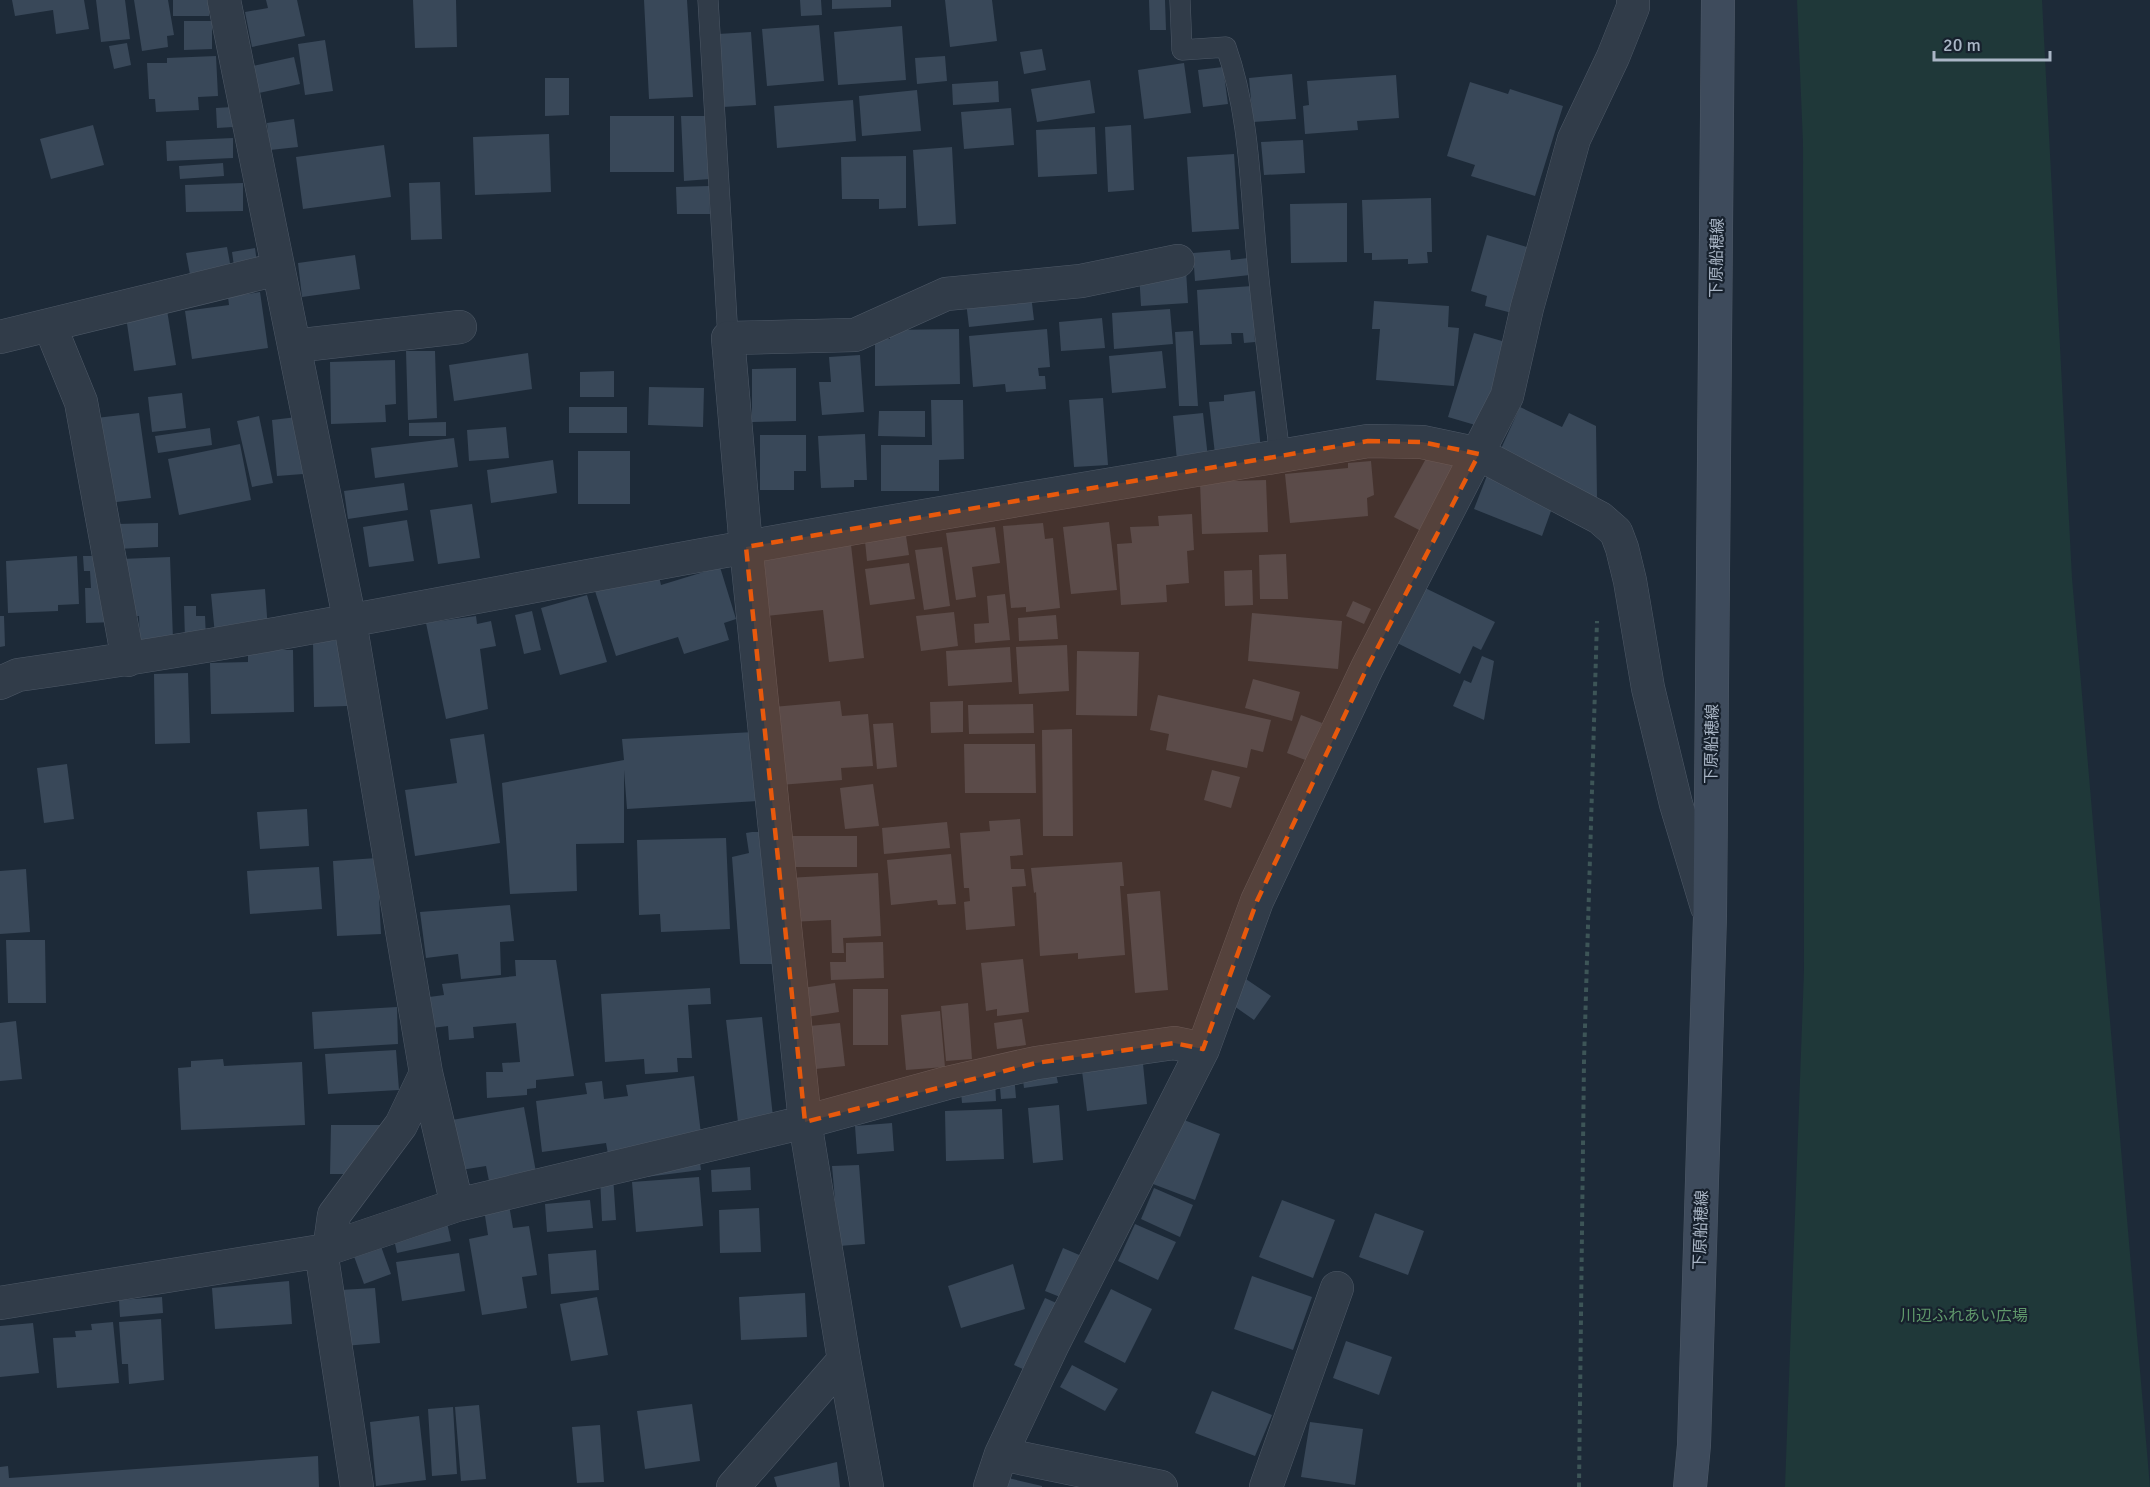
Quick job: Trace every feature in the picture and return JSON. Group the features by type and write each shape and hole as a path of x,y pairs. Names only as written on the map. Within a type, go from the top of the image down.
{"main road":[{"name":"下原船穂線","path":"1690,1487 1694,1434 1710,916 1718,0"}],"street":[{"path":"224,0 350,622 426,1073 457,1205"},
{"path":"990,1487 1001,1454 1053,1344 1203,1048 1257,901 1367,668 1507,396 1527,308 1574,139 1613,57 1633,7 1633,0"},
{"path":"867,1487 805,1122 746,547 728,338 855,335 946,294 1082,280 1178,261"},
{"path":"0,337 278,269"},
{"path":"50,326 81,402 128,660"},
{"path":"294,346 460,327"},
{"path":"0,683 18,675 128,660 350,622 746,547 1368,441 1422,442 1479,454 1600,518 1616,532 1623,548 1630,581 1647,688 1670,781 1710,916"},
{"path":"0,1303 321,1251 457,1205 805,1122 947,1083 1036,1063 1174,1043 1203,1048"},
{"path":"321,1251 330,1244 334,1215 401,1125 426,1073"},
{"path":"321,1251 357,1487"},
{"path":"1266,1487 1336,1288"},
{"path":"733,1487 844,1360"},
{"path":"1001,1454 1161,1487"}],"lane":[{"path":"708,0 728,338"},
{"path":"1180,0 1182,50 1226,47 1235,74 1246,130 1257,261 1280,456"}],"path":[{"path":"1579,1487 1584,1061 1597,613"}],"highlighted area":[{"path":"1368,441 1422,442 1479,454 1367,668 1257,901 1203,1049 1174,1043 1036,1063 805,1122 746,547"}],"green space":[{"name":"川辺ふれあい広場","path":"1797,0 2042,0 2072,578 2150,1487 1785,1487 1804,971 1803,143"}],"building":[{"path":"12,0 84,0 89,29 56,34 53,10 15,16"},
{"path":"96,0 125,0 130,39 101,42"},
{"path":"134,0 168,0 174,35 167,36 168,47 142,51"},
{"path":"173,0 209,0 209,16 173,16"},
{"path":"266,0 297,0 305,36 252,47 245,12 268,8"},
{"path":"413,0 456,0 457,47 415,48"},
{"path":"644,0 687,0 693,97 649,99"},
{"path":"800,0 821,0 822,15 801,16"},
{"path":"832,0 891,0 891,7 832,9"},
{"path":"945,0 992,0 997,41 950,47"},
{"path":"1149,0 1165,0 1166,30 1150,30"},
{"path":"184,21 212,21 212,49 184,50"},
{"path":"819,25 824,81 767,86 762,29"},
{"path":"902,26 906,80 838,85 834,32"},
{"path":"751,32 756,105 723,107 718,34"},
{"path":"325,40 333,91 305,95 298,44"},
{"path":"127,43 131,65 114,69 109,46"},
{"path":"1042,49 1046,70 1024,74 1020,52"},
{"path":"216,56 218,96 198,97 199,110 156,112 155,99 149,99 147,63 167,63 167,58"},
{"path":"945,56 947,81 917,84 915,58"},
{"path":"294,57 300,84 259,93 253,66"},
{"path":"1184,63 1191,113 1144,119 1138,70"},
{"path":"1223,67 1228,104 1203,107 1198,70"},
{"path":"1292,74 1296,119 1253,122 1249,78"},
{"path":"1396,75 1399,118 1357,121 1358,130 1305,134 1303,106 1309,105 1307,81"},
{"path":"545,78 569,78 569,115 545,116"},
{"path":"1090,80 1095,113 1037,122 1031,89"},
{"path":"998,81 999,102 953,105 952,84"},
{"path":"1470,82 1508,94 1510,89 1563,106 1535,196 1471,176 1475,165 1447,156"},
{"path":"917,90 921,131 862,136 859,96"},
{"path":"853,100 856,141 777,148 774,106"},
{"path":"232,107 233,127 217,128 216,108"},
{"path":"1011,108 1014,145 964,149 961,112"},
{"path":"610,116 674,116 674,172 610,172"},
{"path":"681,116 708,116 710,179 684,181"},
{"path":"294,119 298,147 270,150 267,123"},
{"path":"93,125 104,165 51,179 40,139"},
{"path":"1131,125 1134,190 1108,192 1105,127"},
{"path":"1095,127 1097,174 1038,177 1036,130"},
{"path":"549,134 551,192 475,195 473,137"},
{"path":"233,138 233,158 167,161 166,141"},
{"path":"1303,140 1305,173 1264,175 1261,142"},
{"path":"384,145 391,197 303,209 296,157"},
{"path":"952,147 956,224 918,226 913,150"},
{"path":"1234,154 1239,229 1192,232 1187,157"},
{"path":"906,156 906,208 879,209 879,199 842,199 841,157"},
{"path":"223,163 224,176 180,179 179,166"},
{"path":"440,182 442,239 411,240 409,183"},
{"path":"243,183 243,211 186,212 185,185"},
{"path":"709,186 710,214 677,214 676,187"},
{"path":"1431,198 1432,252 1427,252 1428,263 1408,264 1408,259 1372,260 1372,253 1364,253 1362,200"},
{"path":"1347,203 1347,262 1291,263 1290,204"},
{"path":"1487,235 1530,248 1512,313 1485,306 1487,296 1471,291"},
{"path":"227,247 232,274 191,280 186,253"},
{"path":"255,248 258,270 235,273 232,252"},
{"path":"1230,250 1231,260 1248,258 1250,275 1195,281 1193,253"},
{"path":"355,255 360,289 302,297 298,263"},
{"path":"1186,270 1188,303 1141,306 1139,272"},
{"path":"1252,286 1255,342 1244,343 1243,333 1231,333 1232,344 1200,345 1197,290"},
{"path":"260,292 268,348 192,359 185,311 229,305 228,297"},
{"path":"1031,295 1034,320 969,327 966,302"},
{"path":"1374,301 1449,306 1448,327 1459,328 1454,386 1376,380 1380,329 1372,329"},
{"path":"166,304 176,365 134,371 125,310"},
{"path":"1170,309 1173,344 1114,349 1112,313"},
{"path":"1102,318 1105,348 1061,351 1059,322"},
{"path":"959,329 960,384 875,386 875,339 890,339 890,330"},
{"path":"1047,329 1050,367 1038,368 1039,376 1045,376 1046,389 1006,392 1005,384 973,387 969,336"},
{"path":"1193,331 1198,406 1179,406 1175,332"},
{"path":"1474,333 1509,343 1482,427 1448,417"},
{"path":"406,351 435,351 437,418 408,420"},
{"path":"1162,351 1166,388 1112,393 1109,356"},
{"path":"528,353 532,389 454,401 449,365"},
{"path":"860,355 864,412 822,415 819,382 831,382 829,357"},
{"path":"395,360 396,404 385,405 386,422 331,424 330,362"},
{"path":"796,368 796,421 752,422 752,369"},
{"path":"614,371 614,397 580,397 580,372"},
{"path":"649,387 704,388 703,427 648,425"},
{"path":"1255,391 1261,450 1215,454 1209,402 1224,401 1224,395"},
{"path":"182,393 186,428 152,432 148,397"},
{"path":"1103,398 1108,465 1074,467 1069,400"},
{"path":"931,400 963,400 964,459 939,460 939,491 881,491 881,445 932,445"},
{"path":"569,407 627,407 627,433 569,433"},
{"path":"1520,407 1562,427 1569,413 1596,426 1597,498 1499,453"},
{"path":"879,411 925,411 925,437 878,436"},
{"path":"139,413 151,498 108,503 96,418"},
{"path":"1203,413 1208,458 1177,461 1173,416"},
{"path":"259,416 273,483 252,487 237,421"},
{"path":"297,417 303,474 277,476 272,420"},
{"path":"446,422 446,436 409,436 409,423"},
{"path":"506,427 509,458 469,461 467,430"},
{"path":"210,428 212,445 158,453 155,436"},
{"path":"865,434 867,480 854,480 854,487 821,488 818,436"},
{"path":"760,435 806,435 806,471 794,471 794,490 760,490"},
{"path":"454,438 458,467 375,478 371,448"},
{"path":"240,444 251,500 179,515 168,459"},
{"path":"578,451 630,451 630,504 578,504"},
{"path":"1429,453 1456,467 1421,531 1394,517"},
{"path":"553,460 557,493 491,503 487,470"},
{"path":"1371,461 1374,495 1367,498 1368,516 1290,523 1285,474 1348,468 1348,463"},
{"path":"1488,473 1555,500 1542,536 1474,509"},
{"path":"1266,480 1268,532 1202,534 1200,482"},
{"path":"404,483 408,510 348,519 344,491"},
{"path":"472,504 480,558 438,564 430,510"},
{"path":"1192,514 1194,550 1187,551 1189,583 1166,585 1167,602 1121,605 1117,544 1132,543 1130,527 1159,526 1158,516"},
{"path":"407,520 414,561 369,567 363,527"},
{"path":"1109,522 1117,590 1071,594 1063,527"},
{"path":"158,523 158,547 117,549 116,524"},
{"path":"1043,523 1045,539 1053,538 1060,608 1026,612 1026,607 1011,608 1003,526"},
{"path":"995,527 1000,563 972,567 976,597 956,600 946,533"},
{"path":"906,536 909,555 867,561 865,541"},
{"path":"851,545 864,658 829,662 823,610 766,616 759,556"},
{"path":"942,547 950,606 924,610 915,550"},
{"path":"1286,554 1288,599 1260,599 1259,555"},
{"path":"77,556 79,604 58,605 58,611 8,613 6,561"},
{"path":"83,556 97,556 116,622 86,623 85,588 91,588 90,571 84,571"},
{"path":"170,557 173,639 140,641 139,616 123,616 121,559"},
{"path":"909,563 915,599 870,605 865,569"},
{"path":"720,567 736,619 724,623 729,640 684,654 678,637 616,656 595,591 658,572 661,585"},
{"path":"1252,570 1253,605 1225,606 1224,571"},
{"path":"1419,585 1495,622 1481,650 1473,646 1460,674 1391,640"},
{"path":"265,589 268,630 215,635 211,594"},
{"path":"1005,594 1010,640 975,643 974,624 989,623 987,596"},
{"path":"587,595 607,662 560,675 541,608"},
{"path":"1353,601 1371,609 1364,624 1346,616"},
{"path":"184,606 196,606 196,616 205,616 206,638 185,639"},
{"path":"532,611 541,650 524,654 515,615"},
{"path":"954,612 958,646 921,651 916,616"},
{"path":"1252,613 1342,621 1338,669 1248,661"},
{"path":"1056,615 1058,639 1019,641 1018,618"},
{"path":"0,616 4,616 5,646 0,647"},
{"path":"476,616 477,624 491,621 496,646 480,649 488,709 446,719 426,623"},
{"path":"346,640 347,706 314,707 313,641"},
{"path":"1067,645 1069,691 1019,694 1016,647"},
{"path":"1010,647 1012,682 948,686 946,651"},
{"path":"248,650 293,650 294,712 211,714 210,663 248,662"},
{"path":"1077,651 1139,652 1137,716 1076,715"},
{"path":"1482,656 1494,661 1484,720 1453,706 1464,680 1471,683"},
{"path":"188,673 190,743 155,744 154,674"},
{"path":"1253,679 1300,692 1292,721 1245,708"},
{"path":"1158,695 1271,720 1263,752 1251,749 1247,768 1166,750 1169,734 1150,730"},
{"path":"840,701 842,716 868,714 873,766 841,768 842,780 780,785 773,707"},
{"path":"963,701 963,732 931,733 930,702"},
{"path":"1033,704 1034,733 969,734 968,705"},
{"path":"1301,715 1322,723 1308,761 1287,753"},
{"path":"893,723 897,767 877,769 873,724"},
{"path":"1072,729 1073,836 1043,836 1042,730"},
{"path":"754,732 758,801 627,809 624,770 624,843 576,844 577,891 510,894 502,783 624,760 622,739"},
{"path":"484,734 500,843 415,856 405,790 457,783 450,739"},
{"path":"964,744 1035,744 1036,793 965,793"},
{"path":"67,764 74,819 44,823 37,768"},
{"path":"1212,770 1240,777 1231,808 1204,800"},
{"path":"873,784 879,826 845,829 840,788"},
{"path":"307,809 309,846 260,849 257,812"},
{"path":"1020,819 1023,855 1010,856 1011,869 1024,869 1026,886 1012,887 1015,926 966,930 964,902 970,901 969,888 964,888 960,833 990,831 989,821"},
{"path":"947,822 950,848 884,854 882,828"},
{"path":"762,832 775,964 740,964 732,857 749,853 746,833"},
{"path":"784,836 857,836 857,867 784,867"},
{"path":"726,838 730,929 661,932 660,914 639,915 637,840"},
{"path":"951,854 956,904 938,905 937,900 891,905 887,860"},
{"path":"377,858 381,934 337,936 333,861"},
{"path":"1122,862 1124,886 1120,886 1125,955 1078,959 1078,953 1040,956 1036,892 1034,893 1031,868"},
{"path":"319,867 322,909 250,914 247,871"},
{"path":"26,869 30,932 0,934 0,871"},
{"path":"878,873 881,936 843,938 844,953 832,953 831,920 790,922 787,878"},
{"path":"1160,891 1168,990 1135,993 1127,894"},
{"path":"510,905 514,941 500,942 501,975 461,979 458,954 426,958 420,912"},
{"path":"6,940 45,940 46,1003 8,1003"},
{"path":"883,942 884,978 831,980 830,962 846,962 846,943"},
{"path":"1023,959 1029,1012 997,1016 997,1009 986,1011 981,963"},
{"path":"515,960 556,960 574,1076 536,1080 536,1088 527,1089 527,1095 487,1098 486,1072 503,1072 502,1063 520,1062 516,1023 473,1027 474,1038 449,1040 448,1026 432,1028 429,997 444,995 442,984 516,976"},
{"path":"1240,975 1271,996 1254,1020 1224,999"},
{"path":"835,983 839,1012 800,1018 796,989"},
{"path":"710,988 711,1004 688,1005 692,1058 677,1058 678,1072 645,1074 644,1059 605,1062 601,994"},
{"path":"853,989 888,989 888,1045 853,1045"},
{"path":"968,1003 972,1059 946,1061 941,1006"},
{"path":"397,1007 398,1044 314,1049 312,1012"},
{"path":"940,1011 945,1067 906,1070 901,1015"},
{"path":"762,1017 773,1117 738,1122 726,1020"},
{"path":"1022,1019 1026,1045 997,1049 994,1023"},
{"path":"16,1021 22,1079 0,1081 0,1023"},
{"path":"840,1023 845,1066 805,1070 800,1027"},
{"path":"396,1050 399,1090 328,1094 325,1054"},
{"path":"223,1059 224,1066 302,1062 305,1125 181,1130 178,1068 191,1067 191,1061"},
{"path":"1143,1064 1147,1104 1087,1111 1082,1071"},
{"path":"1055,1069 1058,1083 1024,1088 1022,1073"},
{"path":"1014,1074 1016,1098 1001,1099 999,1075"},
{"path":"694,1076 702,1142 608,1154 606,1143 542,1152 536,1101 587,1094 585,1083 602,1081 604,1099 628,1096 626,1085"},
{"path":"995,1080 996,1101 962,1103 960,1081"},
{"path":"1059,1105 1063,1160 1033,1163 1028,1108"},
{"path":"524,1107 536,1172 489,1181 486,1166 461,1170 452,1120"},
{"path":"1002,1109 1004,1159 946,1161 945,1111"},
{"path":"1179,1118 1220,1134 1195,1200 1153,1184"},
{"path":"892,1123 894,1151 857,1154 855,1126"},
{"path":"331,1125 388,1125 359,1174 330,1174"},
{"path":"699,1155 701,1170 638,1178"},
{"path":"859,1165 865,1244 839,1246 832,1166"},
{"path":"750,1167 751,1190 712,1192 711,1170"},
{"path":"600,1175 613,1175 616,1220 602,1221"},
{"path":"699,1177 703,1226 636,1232 632,1182"},
{"path":"1154,1188 1193,1205 1180,1237 1141,1219"},
{"path":"508,1199 513,1228 529,1226 537,1275 522,1277 527,1308 482,1315 469,1239 488,1235 483,1203"},
{"path":"590,1200 593,1228 547,1232 545,1204"},
{"path":"1282,1200 1335,1220 1313,1278 1259,1257"},
{"path":"759,1208 761,1252 720,1253 719,1210"},
{"path":"1375,1213 1424,1231 1408,1275 1359,1257"},
{"path":"446,1218 451,1241 397,1253 392,1230"},
{"path":"1135,1224 1176,1242 1158,1280 1118,1261"},
{"path":"378,1238 391,1274 364,1284 351,1248"},
{"path":"1063,1248 1084,1257 1065,1299 1045,1291"},
{"path":"596,1250 599,1290 551,1294 548,1254"},
{"path":"459,1253 465,1291 402,1301 396,1262"},
{"path":"1013,1264 1025,1309 961,1328 948,1286"},
{"path":"1252,1276 1312,1297 1293,1350 1234,1329"},
{"path":"289,1281 292,1324 215,1329 212,1288"},
{"path":"375,1288 380,1343 344,1346 340,1290"},
{"path":"1111,1289 1152,1309 1125,1363 1084,1342"},
{"path":"805,1293 807,1337 741,1340 739,1297"},
{"path":"162,1297 163,1313 120,1317 119,1300"},
{"path":"597,1297 608,1355 571,1361 560,1304"},
{"path":"1045,1298 1061,1305 1030,1372 1014,1365"},
{"path":"161,1319 164,1380 129,1384 128,1364 122,1364 119,1322"},
{"path":"113,1322 119,1383 57,1388 53,1338 76,1337 75,1331 92,1330 91,1324"},
{"path":"33,1323 39,1373 0,1377 0,1326"},
{"path":"1346,1341 1392,1357 1379,1395 1333,1378"},
{"path":"1072,1365 1118,1389 1105,1411 1060,1387"},
{"path":"1212,1391 1272,1415 1255,1456 1195,1433"},
{"path":"692,1404 700,1461 645,1469 637,1411"},
{"path":"479,1405 486,1479 461,1481 455,1407"},
{"path":"453,1407 457,1474 432,1476 428,1409"},
{"path":"419,1416 426,1480 376,1486 370,1422"},
{"path":"1310,1422 1363,1429 1355,1485 1301,1477"},
{"path":"600,1425 604,1482 577,1483 572,1427"},
{"path":"318,1456 319,1487 0,1487 0,1467 8,1466 9,1478"},
{"path":"837,1462 840,1487 777,1487 774,1477"},
{"path":"1008,1478 1042,1486 1042,1487 1006,1487"}]}
